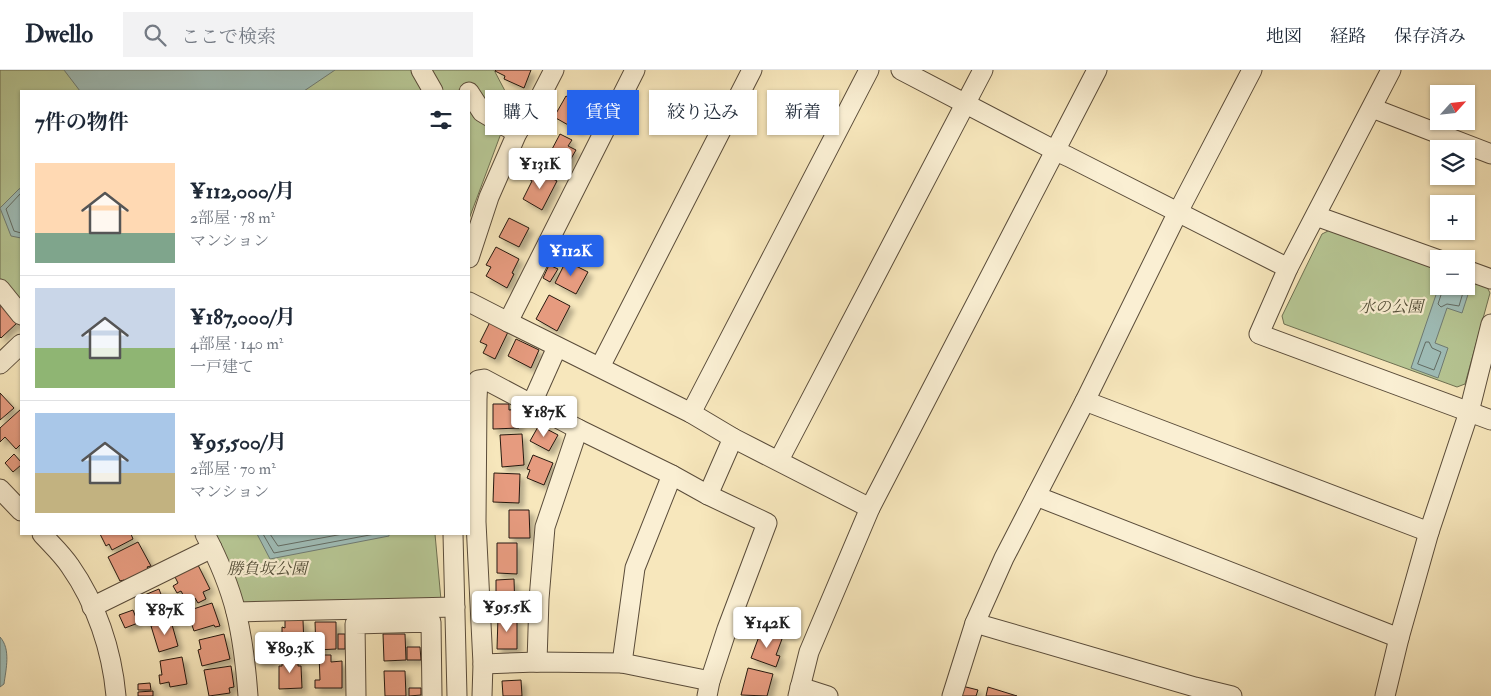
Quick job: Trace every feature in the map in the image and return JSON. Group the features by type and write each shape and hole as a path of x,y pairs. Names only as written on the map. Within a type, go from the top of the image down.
{"street":[{"path":"421,70 432,90"},
{"path":"544,90 554,70"},
{"path":"508,322 635,70"},
{"path":"600,367 752,70"},
{"path":"691,413 869,70"},
{"path":"901,70 1056,151 1288,268"},
{"path":"779,460 983,70"},
{"path":"828,696 799,692 809,652 870,508 1097,70"},
{"path":"952,696 975,623 1004,558 1085,401 1178,212 1252,70"},
{"path":"1391,70 1288,268 1259,334 1491,420"},
{"path":"458,90 465,86 467,90"},
{"path":"470,95 485,114"},
{"path":"1372,108 1491,154"},
{"path":"470,255 489,197 516,135"},
{"path":"1316,216 1430,257"},
{"path":"1475,273 1491,279"},
{"path":"0,289 20,315"},
{"path":"470,303 691,413 733,438 870,508"},
{"path":"1385,696 1399,638 1429,532 1469,412 1491,324"},
{"path":"0,364 20,345"},
{"path":"532,403 558,346"},
{"path":"482,696 483,664 476,522 478,380 484,378 578,429 672,475 708,496 767,523 727,629 708,688 622,664 537,662 483,664"},
{"path":"1085,401 1429,532"},
{"path":"537,662 539,598 545,527 578,429"},
{"path":"708,496 733,438"},
{"path":"622,664 635,568 672,475"},
{"path":"0,489 20,510"},
{"path":"1036,496 1399,638"},
{"path":"43,535 69,565 85,591 102,629 116,696"},
{"path":"453,535 457,696"},
{"path":"92,607 209,541 236,612 246,662 248,696"},
{"path":"236,612 455,607"},
{"path":"356,696 355,624 431,622 432,696"},
{"path":"975,623 1194,691 1232,696"}],"green space":[{"path":"0,70 494,70 505,90 485,90 485,135 500,135 470,216 470,90 20,90 20,305 0,279"},
{"name":"水の公園","path":"1330,230 1430,265 1430,295 1475,295 1475,281 1486,285 1490,293 1465,384 1457,387 1284,324 1282,316 1322,234"},
{"name":"勝負坂公園","path":"213,535 435,535 441,600 243,605"}],"water":[{"path":"64,70 335,70 305,90 79,90"},
{"path":"19,189 20,238 11,236 0,208"},
{"path":"1436,295 1468,295 1462,313 1447,308 1435,343 1448,348 1438,378 1411,368"},
{"path":"258,535 389,535 389,536 270,559"},
{"path":"0,637 6,647 7,659 4,684 0,687"}],"building":[{"path":"496,70 531,70 524,88 504,79 505,76"},
{"path":"567,97 567,124 557,119 557,112"},
{"path":"560,134 572,140 568,146 576,150 564,171 542,159 547,151 550,153"},
{"path":"538,171 557,181 542,210 523,199 532,181 529,179 533,172 537,173"},
{"path":"509,218 529,228 519,247 499,237"},
{"path":"496,247 519,259 507,288 486,276 491,267 486,265"},
{"path":"566,261 588,272 576,294 555,283"},
{"path":"549,265 558,269 550,282 543,278"},
{"path":"549,295 570,306 557,331 536,319"},
{"path":"0,303 18,322 1,338 0,337"},
{"path":"490,322 508,332 495,359 483,353 487,345 480,342"},
{"path":"516,339 539,350 531,368 508,356"},
{"path":"0,393 14,408 0,420"},
{"path":"493,404 509,404 509,410 519,409 519,428 493,429"},
{"path":"20,410 20,445 16,449 5,437 0,442 0,428"},
{"path":"539,425 558,435 549,451 530,441"},
{"path":"522,434 524,465 502,467 500,435"},
{"path":"14,454 20,461 20,466 13,472 5,463"},
{"path":"533,455 553,463 544,485 527,478 530,470 527,469"},
{"path":"494,473 520,474 519,503 493,502"},
{"path":"509,510 529,510 530,538 509,538"},
{"path":"100,535 131,535 133,539 112,550 109,544 106,546"},
{"path":"138,542 151,566 147,567 149,570 125,582 124,580 120,581 108,557"},
{"path":"497,543 517,543 517,574 497,573"},
{"path":"198,565 210,589 203,592 206,599 198,603 195,598 187,602 181,591 177,593 173,586 178,583 175,577"},
{"path":"514,579 515,612 496,612 496,580"},
{"path":"159,589 168,613 143,622 141,616 146,614 144,610 147,609 142,596"},
{"path":"212,603 220,626 215,627 214,625 194,631 187,611"},
{"path":"133,610 138,623 125,628 119,615"},
{"path":"498,617 517,618 517,649 497,649"},
{"path":"285,620 303,620 304,646 282,646 282,627 285,628"},
{"path":"171,621 178,646 159,652 151,626"},
{"path":"315,622 336,622 336,649 316,650"},
{"path":"761,631 782,639 776,655 780,656 776,667 751,658"},
{"path":"224,634 230,659 202,666 198,650 201,649 199,640"},
{"path":"338,634 345,634 345,649 338,649"},
{"path":"383,634 405,634 406,660 384,661"},
{"path":"256,645 270,645 270,652 256,652"},
{"path":"407,647 420,647 421,660 407,660"},
{"path":"271,654 272,662 257,662 257,655"},
{"path":"319,655 331,655 331,662 342,661 342,688 315,688 315,680 320,680"},
{"path":"289,656 298,656 298,666 301,666 302,688 279,689 279,666 282,666 282,659 289,659"},
{"path":"182,657 187,684 170,687 169,682 160,684 159,675 162,675 160,661"},
{"path":"231,666 234,687 229,688 230,693 209,696 204,670"},
{"path":"748,668 773,674 767,696 741,695"},
{"path":"384,671 405,671 406,696 385,696"},
{"path":"521,680 522,696 503,696 502,681"},
{"path":"150,683 151,690 138,690 138,684"},
{"path":"962,686 978,690 976,696 959,696"},
{"path":"988,687 1017,696 986,696"},
{"path":"409,688 421,688 421,695 409,696"},
{"path":"153,691 153,696 138,696 138,692"}]}
